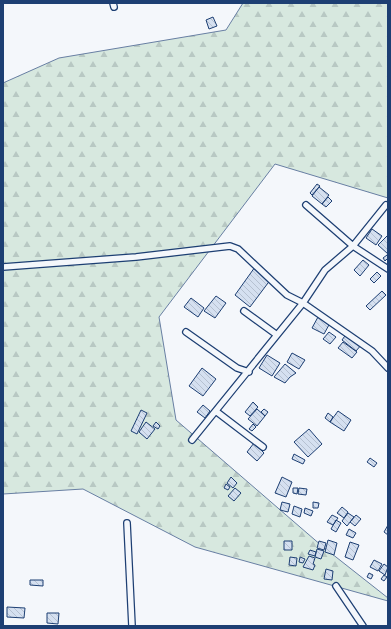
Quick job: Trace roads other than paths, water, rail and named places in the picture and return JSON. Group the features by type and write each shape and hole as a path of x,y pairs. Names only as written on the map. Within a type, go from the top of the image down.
{"street":[{"path":"306,205 353,246 388,269"},
{"path":"192,440 217,412 303,303 325,270 353,246 386,205"},
{"path":"3,267 136,257 230,246 238,249 287,295 303,303 372,351 388,368"},
{"path":"244,311 277,336"},
{"path":"186,332 237,368 249,372"},
{"path":"217,412 263,446"},
{"path":"127,522 132,626"},
{"path":"336,586 363,626"}]}
